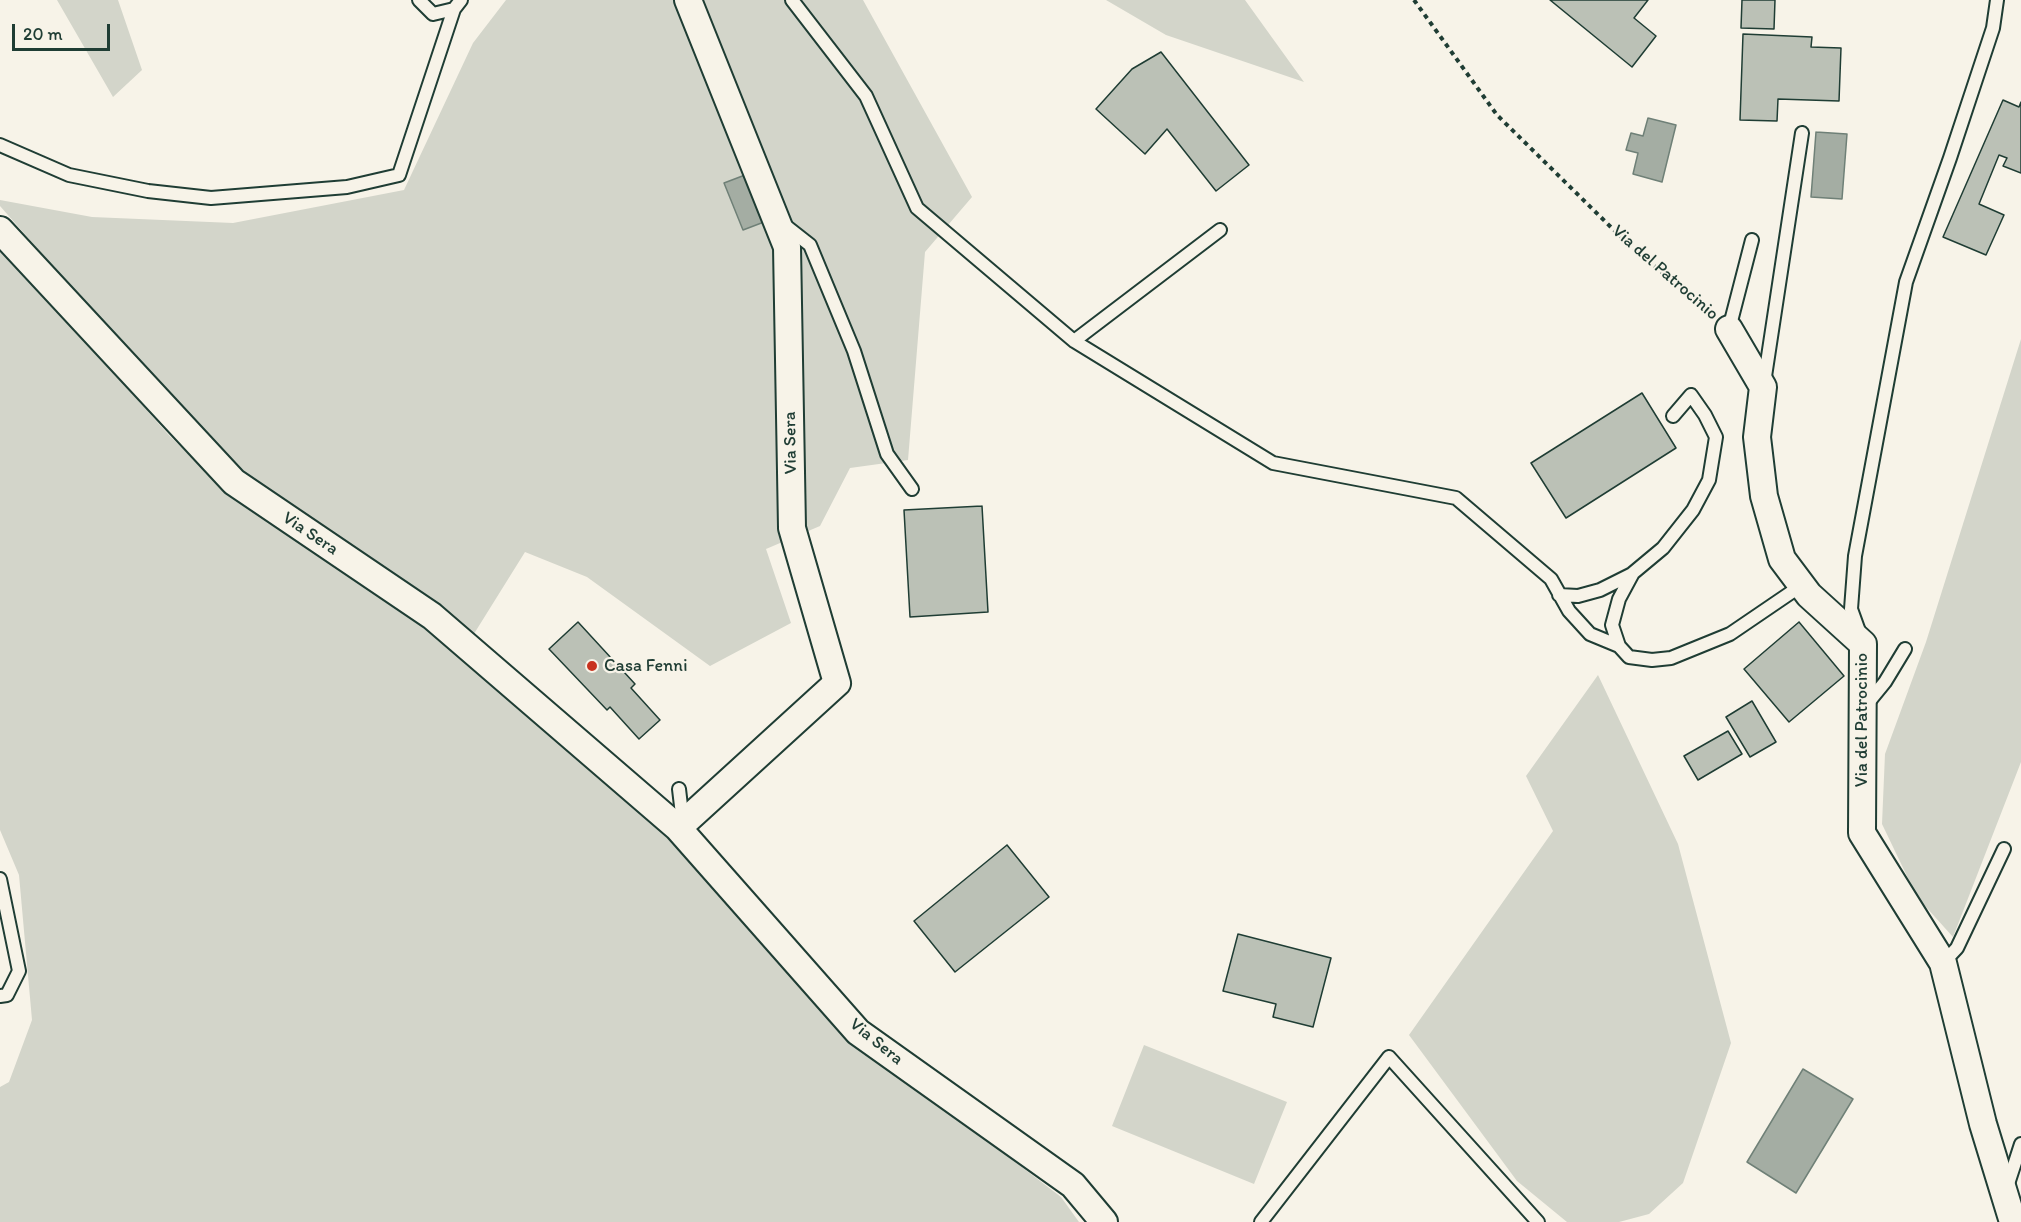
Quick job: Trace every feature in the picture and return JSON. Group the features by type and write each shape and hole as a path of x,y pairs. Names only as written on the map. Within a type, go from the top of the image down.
{"street":[{"name":"Via Sera","path":"681,826 837,683 792,528 787,247 688,0"},
{"name":"Via Sera","path":"0,230 234,482 432,616 681,826 858,1032 1073,1185 1104,1222"},
{"name":"Via del Patrocinio","path":"1729,329 1763,387 1757,437 1764,496 1782,559 1809,595 1863,644 1862,833 1943,963 1983,1124 2013,1222"}],"lane":[{"path":"419,0 433,14 457,4"},
{"path":"792,0 866,96 917,208 1074,341 1273,463 1456,498 1551,579 1569,610 1590,634 1619,646"},
{"path":"1863,644 1851,609 1855,556 1906,282 1950,159 1989,39 1997,0"},
{"path":"0,145 69,175 148,191 212,198 347,187 399,175 457,4"},
{"path":"1763,387 1802,133"},
{"path":"774,216 810,245 854,351 887,454 912,489"},
{"path":"1074,341 1220,230"},
{"path":"1729,329 1752,240"},
{"path":"1560,595 1578,596 1600,590 1633,573 1663,548 1693,510 1709,480 1716,437 1705,415 1691,395 1673,416"},
{"path":"1633,573 1619,599 1612,625 1619,646 1629,657 1652,660 1671,658 1730,634 1802,585"},
{"path":"1863,710 1885,682 1905,649"},
{"path":"679,789 681,826"},
{"path":"1943,963 1957,948 2004,849"},
{"path":"0,879 19,971 7,995 0,996"},
{"path":"1261,1222 1389,1057 1538,1222"},
{"path":"2005,1197 2021,1144"}],"path":[{"name":"Via del Patrocinio","path":"1414,0 1497,115 1623,239 1729,329"}],"shaded area":[{"path":"57,0 118,0 142,70 113,97"},
{"path":"506,0 863,0 972,197 925,252 908,460 850,468 820,526 766,549 791,623 710,666 587,577 525,552 472,637 439,605 335,541 241,473 132,356 0,206 0,200 92,217 233,223 404,190 473,43"},
{"path":"1106,0 1245,0 1304,82 1166,35"},
{"path":"1648,118 1676,125 1662,182 1633,174 1638,153 1626,150 1631,133 1643,136"},
{"path":"1816,132 1847,134 1842,199 1811,197"},
{"path":"745,175 764,222 743,230 724,183"},
{"path":"0,245 167,433 225,492 428,627 669,836 853,1038 1061,1197 1079,1222 0,1222 0,1087 9,1082 32,1020 19,875 0,830"},
{"path":"2021,339 2021,762 1953,937 1917,897 1882,824 1885,754 1926,642"},
{"path":"1598,675 1678,844 1731,1043 1683,1183 1649,1214 1619,1222 1567,1222 1517,1181 1409,1035 1553,831 1526,776"},
{"path":"1144,1045 1287,1102 1254,1184 1112,1126"},
{"path":"1803,1069 1853,1099 1796,1193 1747,1162"}],"building":[{"path":"1550,0 1648,0 1634,18 1656,36 1632,67"},
{"path":"1742,0 1775,0 1774,29 1741,28"},
{"path":"1743,34 1812,37 1811,47 1841,48 1839,101 1778,99 1777,121 1740,120"},
{"path":"1161,52 1249,165 1216,191 1167,129 1145,154 1096,109 1132,69"},
{"path":"2003,100 2019,107 2021,102 2021,173 2003,166 2007,158 1999,155 1979,204 2004,215 1986,255 1943,237"},
{"path":"1642,393 1676,448 1566,518 1531,463"},
{"path":"982,506 988,612 910,617 904,510"},
{"name":"Casa Fenni","path":"578,622 635,684 631,688 660,720 639,739 610,707 607,710 549,649"},
{"path":"1799,622 1844,676 1789,722 1744,669"},
{"path":"1752,701 1776,742 1750,757 1726,717"},
{"path":"1728,731 1742,754 1698,780 1684,756"},
{"path":"1007,845 1049,897 955,972 914,921"},
{"path":"1238,934 1331,958 1313,1027 1273,1017 1276,1004 1223,991"}],"place":[{"name":"Casa Fenni","path":"592,666"}]}
